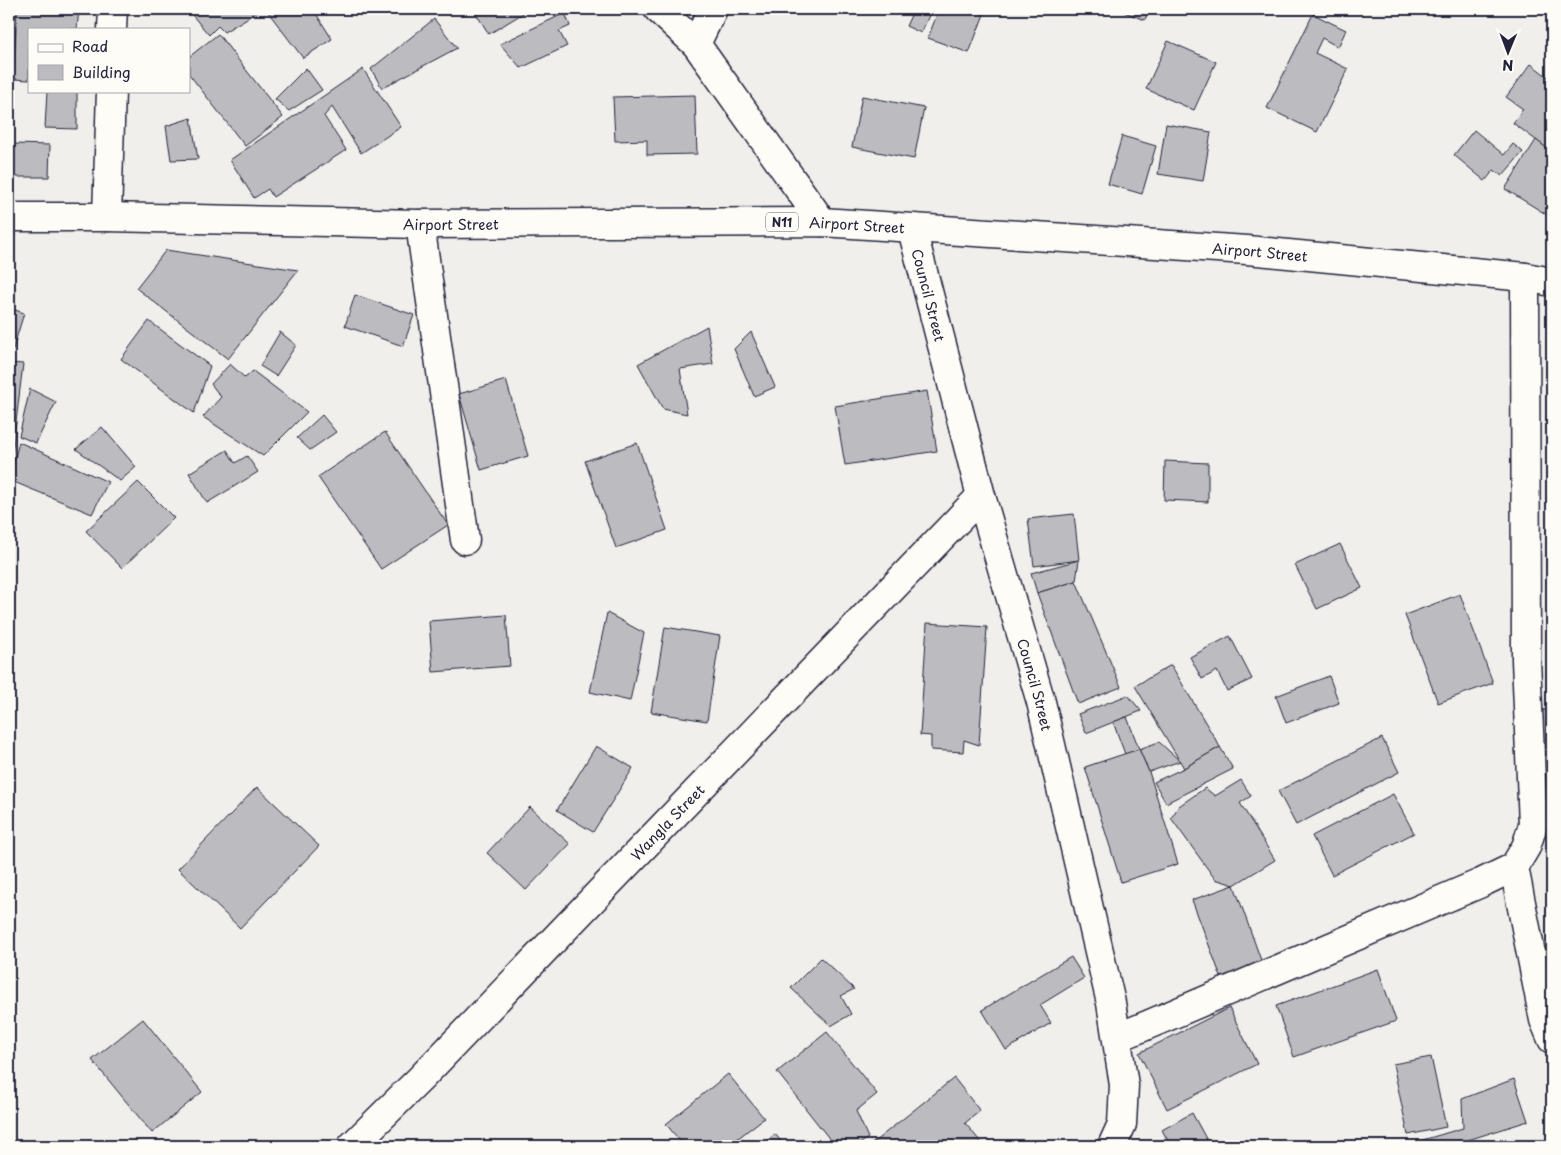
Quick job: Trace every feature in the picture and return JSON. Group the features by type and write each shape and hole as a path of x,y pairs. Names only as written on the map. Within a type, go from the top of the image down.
{"main road":[{"path":"112,28 113,9"},
{"path":"658,9 696,44 822,222"},
{"path":"696,44 713,9"},
{"path":"107,217 111,92"},
{"name":"Airport Street","path":"9,217 107,217 420,224 822,222 1247,250 1525,277 1552,282"},
{"path":"420,224 465,540"},
{"name":"Council Street","path":"912,229 981,496 1041,702 1111,1003 1124,1085 1121,1139"},
{"path":"1117,1038 1481,883 1514,867 1543,824 1526,660 1525,277"},
{"name":"Wangla Street","path":"352,1146 421,1078 981,496"},
{"path":"1514,867 1544,1020 1552,1039"}],"building":[{"path":"17,9 79,9 77,28 28,28 28,80 13,79"},
{"path":"187,9 262,9 224,32 218,26 209,35"},
{"path":"273,9 313,9 332,39 303,58 268,12"},
{"path":"473,9 530,9 489,34"},
{"path":"914,9 932,9 921,33 906,26"},
{"path":"939,9 986,9 969,53 928,38"},
{"path":"1116,9 1149,9 1145,20"},
{"path":"565,13 570,26 559,31 567,46 521,68 500,44"},
{"path":"1313,14 1346,30 1338,47 1322,38 1315,53 1348,69 1317,132 1267,108"},
{"path":"434,19 457,48 382,88 371,69"},
{"path":"218,34 283,117 245,146 190,75 190,56"},
{"path":"1168,41 1216,62 1194,110 1146,89"},
{"path":"1531,64 1552,80 1552,152 1513,123 1523,109 1506,97"},
{"path":"306,68 322,90 289,111 275,99"},
{"path":"363,69 401,127 361,153 332,107 324,116 346,150 273,197 268,189 254,198 230,160"},
{"path":"47,92 77,92 77,129 45,128"},
{"path":"695,95 697,154 647,155 647,140 615,141 613,97"},
{"path":"862,96 924,108 914,159 852,147"},
{"path":"191,118 198,159 171,160 166,126"},
{"path":"1166,124 1211,132 1203,181 1158,174"},
{"path":"1474,130 1504,155 1513,144 1523,152 1502,176 1494,170 1485,181 1454,155"},
{"path":"1122,136 1156,146 1142,194 1108,184"},
{"path":"1536,140 1552,152 1552,211 1549,216 1505,189"},
{"path":"13,144 50,145 49,177 13,177"},
{"path":"166,250 298,270 228,359 136,288"},
{"path":"355,295 414,315 403,346 345,326"},
{"path":"9,308 24,313 10,359 9,359"},
{"path":"149,321 210,366 194,413 121,359"},
{"path":"707,326 713,364 680,369 687,414 663,409 638,364"},
{"path":"280,332 296,345 276,376 260,366"},
{"path":"751,332 775,387 754,396 734,349"},
{"path":"9,363 23,364 9,480"},
{"path":"230,364 245,378 253,371 307,412 263,456 203,417 221,397 211,384"},
{"path":"506,380 528,456 481,470 459,394"},
{"path":"30,389 56,402 36,443 19,436"},
{"path":"927,391 937,451 845,465 835,406"},
{"path":"322,415 336,432 310,450 297,438"},
{"path":"102,427 136,467 120,481 76,449"},
{"path":"385,432 448,525 381,569 318,477"},
{"path":"19,442 108,482 92,514 9,480"},
{"path":"637,443 667,530 616,548 585,461"},
{"path":"227,450 235,463 247,456 258,472 207,503 189,473"},
{"path":"1165,461 1208,463 1208,502 1164,500"},
{"path":"138,482 174,518 122,568 86,531"},
{"path":"1074,514 1079,560 1034,566 1028,519"},
{"path":"1340,544 1362,588 1317,609 1295,565"},
{"path":"1079,560 1076,581 1037,593 1031,573"},
{"path":"1076,581 1121,687 1078,704 1037,593"},
{"path":"1460,594 1493,683 1438,703 1405,615"},
{"path":"607,613 644,633 630,701 590,692"},
{"path":"506,615 510,666 433,672 429,621"},
{"path":"927,623 987,627 979,745 964,740 963,752 931,750 931,736 920,735"},
{"path":"665,627 720,636 707,721 651,712"},
{"path":"1230,636 1252,679 1227,691 1217,671 1202,679 1190,657"},
{"path":"1171,665 1220,747 1184,768 1135,686"},
{"path":"1329,676 1339,703 1286,723 1276,696"},
{"path":"1128,695 1141,711 1086,733 1078,714"},
{"path":"1552,709 1552,791 1543,791 1541,710"},
{"path":"1127,717 1139,749 1125,754 1113,722"},
{"path":"1382,738 1399,772 1296,825 1278,791"},
{"path":"1159,742 1180,761 1149,772 1139,749"},
{"path":"596,746 633,768 593,832 557,810"},
{"path":"1220,747 1233,769 1166,803 1154,782 1184,768"},
{"path":"1139,749 1149,772 1178,864 1121,882 1085,767"},
{"path":"1241,780 1251,796 1240,803 1275,860 1234,885 1215,879 1171,818 1179,806 1205,788 1215,796"},
{"path":"257,787 319,846 240,928 178,869"},
{"path":"1393,794 1414,833 1332,875 1312,836"},
{"path":"530,807 570,844 526,890 487,853"},
{"path":"1234,885 1262,963 1221,977 1192,900"},
{"path":"1071,957 1084,978 1040,1005 1051,1023 1006,1050 982,1010"},
{"path":"821,958 854,989 841,996 851,1014 831,1026 791,988"},
{"path":"1378,969 1396,1021 1294,1057 1276,1006"},
{"path":"1229,1008 1257,1064 1167,1109 1139,1053"},
{"path":"143,1019 202,1092 152,1133 92,1060"},
{"path":"827,1032 877,1094 856,1111 868,1138 857,1146 835,1146 777,1072"},
{"path":"1431,1057 1446,1127 1408,1135 1393,1064"},
{"path":"728,1074 764,1118 728,1146 684,1146 666,1124"},
{"path":"954,1078 980,1111 965,1123 984,1146 869,1146"},
{"path":"1514,1079 1528,1121 1449,1146 1420,1146 1416,1142 1463,1128 1462,1099"},
{"path":"1192,1113 1210,1146 1171,1146 1162,1130"},
{"path":"775,1134 785,1146 761,1146"}]}
